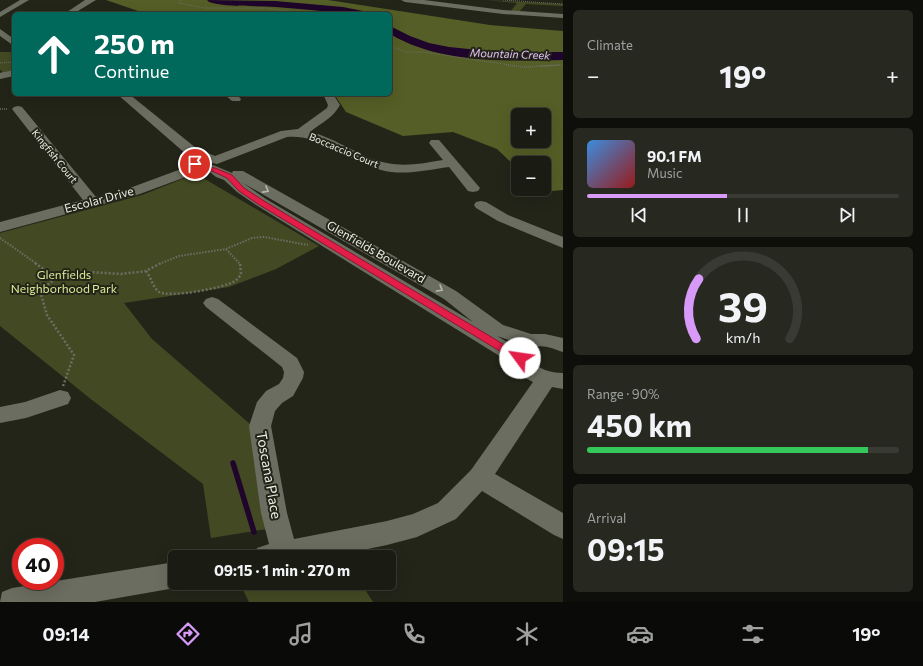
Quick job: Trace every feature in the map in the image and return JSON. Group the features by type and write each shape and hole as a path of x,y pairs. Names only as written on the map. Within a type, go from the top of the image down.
{"street":[{"path":"0,15 25,0"},
{"path":"71,12 84,2 92,0"},
{"path":"405,0 503,12 563,16"},
{"path":"0,4 17,5"},
{"path":"0,32 11,46"},
{"path":"0,76 12,73"},
{"name":"Glenfields Boulevard","path":"112,96 175,147 450,294 496,330 530,341 545,340 563,344"},
{"name":"Glenfields Boulevard","path":"124,96 191,151 229,177 242,189 261,202 520,358 529,371 554,381"},
{"path":"302,133 307,126 330,113 334,105 329,96"},
{"name":"Kingfish Court","path":"18,109 92,202"},
{"name":"Boccaccio Court","path":"209,164 285,134 302,133 309,134 384,167 457,168"},
{"path":"438,147 473,188"},
{"name":"Escolar Drive","path":"0,227 136,190 209,164"},
{"path":"481,205 504,218 563,243"},
{"name":"Toscana Place","path":"212,303 290,363 294,372 293,378 286,390 274,397 265,408 260,426 274,514 276,550"},
{"path":"520,358 519,351 523,345 530,341"},
{"path":"301,550 386,533 417,525 446,511 480,477 554,381"},
{"path":"0,416 26,410 60,398"},
{"path":"480,477 563,527"},
{"path":"12,602 168,575"}],"path":[{"path":"181,0 179,3 182,5 271,8 295,12"},
{"path":"502,0 563,4"},
{"path":"392,47 406,52 423,52 494,64 524,67 563,66"},
{"path":"0,63 12,62"},
{"path":"60,398 64,379 74,355 47,315 40,291 56,278 88,272 121,274 146,271 165,260 179,256 226,249 252,238 264,237 308,245 321,239"},
{"path":"0,238 56,278"},
{"path":"146,271 151,276 156,290 160,293 165,294 220,288 235,282 241,276 242,270 240,264 226,249"}],"green space":[{"path":"106,0 328,0 490,25 563,31 563,190 551,191 551,156 511,156 511,162 497,149 453,132 403,136 346,112 335,96 392,96 392,12 141,12"},
{"path":"485,0 563,4 563,6 526,4 519,12 511,11 517,3"},
{"path":"0,52 12,52 12,71 0,74 2,71 0,70"},
{"name":"Glenfields Neighborhood Park","path":"198,175 319,246 276,269 229,287 124,303 152,339 250,424 267,529 211,538 203,484 92,400 0,326 0,233 142,195 190,176"},
{"path":"243,590 365,590 373,602 249,602"}],"waterway":[{"name":"Mountain Creek","path":"212,0 226,3 275,4 354,12"},
{"name":"Mountain Creek","path":"392,30 406,39 426,46 449,51 498,56 563,56"},
{"path":"233,463 254,532"}],"route":[{"path":"195,164 195,166 199,169 213,169 229,177 242,189 261,202 520,358"}]}
